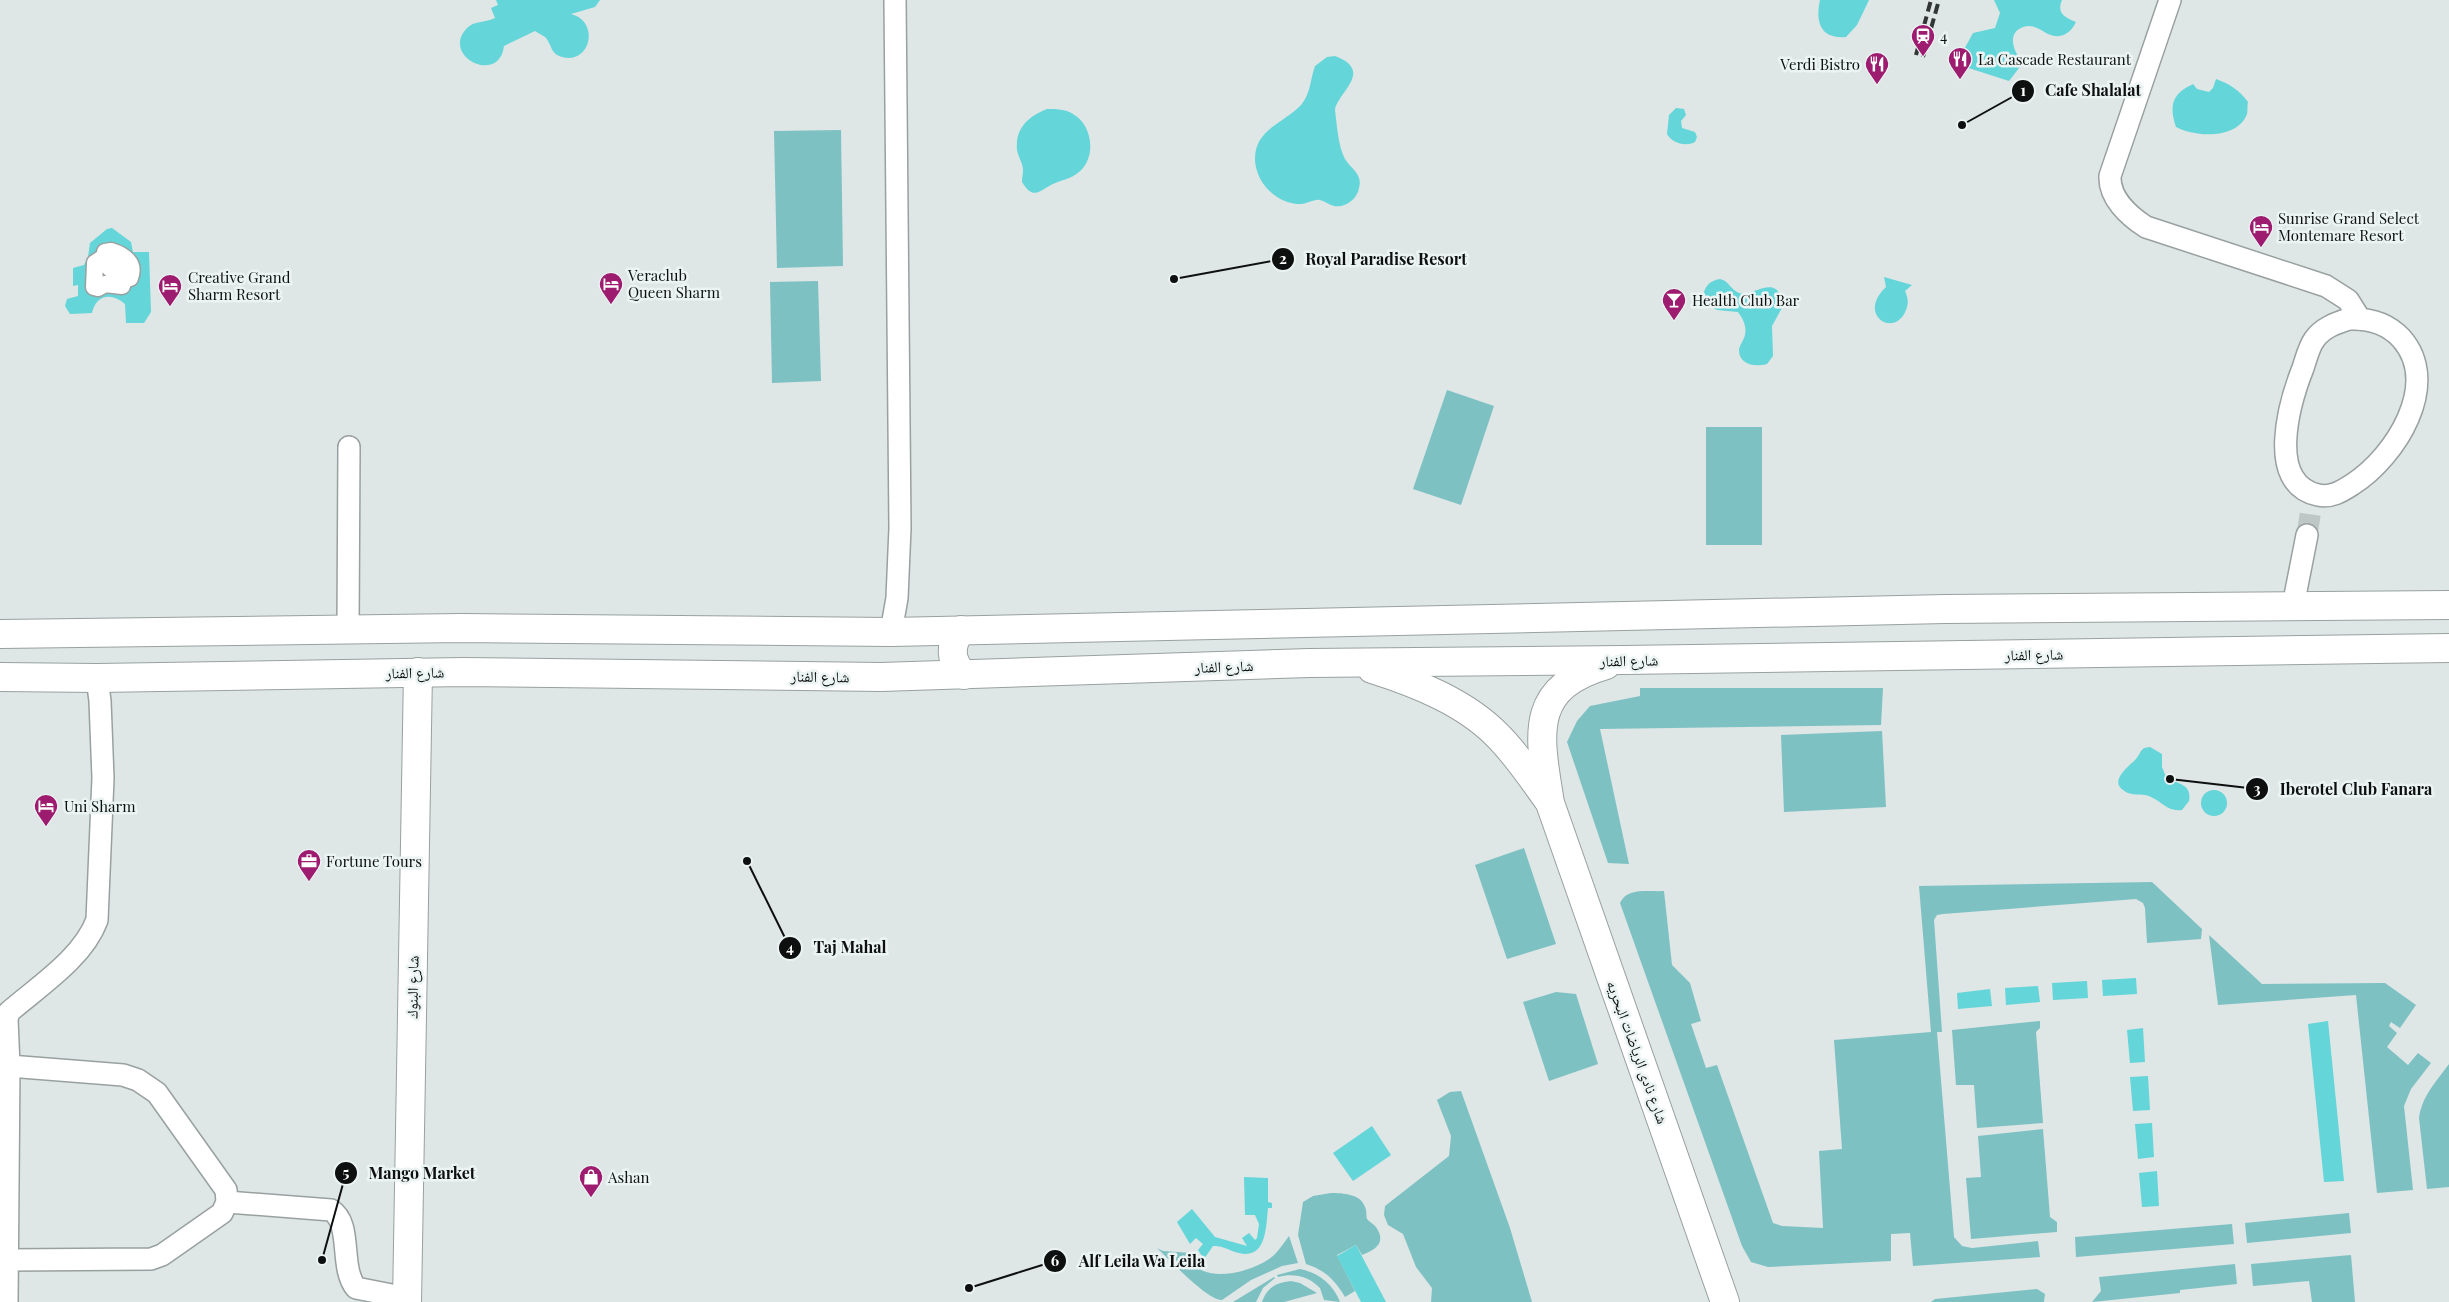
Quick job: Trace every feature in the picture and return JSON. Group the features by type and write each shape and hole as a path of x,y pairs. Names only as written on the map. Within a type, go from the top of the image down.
{"main road":[{"path":"0,634 462,628 891,632 1945,609 2449,605"},
{"path":"961,630 956,637 952,653 954,661 964,675"},
{"path":"881,677 890,662 891,632"},
{"name":"شارع الفنار","path":"0,677 97,678 418,672 881,677 1309,663 2449,648"},
{"name":"شارع نادى الرياضات البحريه","path":"1624,660 1577,676 1567,683 1548,704 1541,729 1550,803 1725,1302"},
{"name":"شارع نادى الرياضات البحريه","path":"1354,663 1396,677 1473,715 1504,743 1550,803"},
{"name":"شارع البنوك","path":"407,1300 418,672"}],"street":[{"path":"891,632 897,598 900,538 894,0"},
{"path":"2170,0 2110,176 2112,191 2129,214 2146,226 2326,286 2348,300 2360,319 2378,322 2394,331 2406,345 2414,362 2415,393 2409,414 2400,434 2373,469 2339,492 2322,496 2312,501 2293,478 2288,466 2286,436 2289,406 2313,341 2329,326 2349,319 2360,319"},
{"path":"348,630 349,447"},
{"path":"2293,606 2307,534"},
{"path":"7,1302 9,1012 69,960 94,930 97,920 101,879 103,778 100,701 97,678"},
{"path":"7,1260 151,1259 162,1255 222,1213 227,1202 226,1190 157,1093 138,1080 123,1075 9,1066"},
{"path":"227,1202 331,1210 341,1220 349,1280 356,1288 407,1300"}],"shaded area":[{"path":"496,0 600,0 595,7 571,14 580,18 586,25 589,33 585,49 580,55 572,58 558,56 545,37 535,31 504,46 500,58 492,64 483,65 466,57 461,48 461,38 470,25 495,18 491,8 498,5"},
{"path":"1820,0 1869,0 1857,25 1846,37 1838,37 1825,32 1819,22"},
{"path":"1994,0 2062,0 2060,5 2061,12 2076,22 2069,31 2059,36 2050,35 2037,28 2028,26 2018,30 2014,34 2013,44 2017,55 2023,63 2009,81 1953,63 1961,55 1973,33 1995,28 2000,13"},
{"path":"1335,56 1347,62 1352,68 1351,82 1337,103 1335,110 1338,135 1343,154 1358,175 1360,183 1358,192 1350,202 1343,206 1332,205 1320,200 1301,204 1284,201 1270,192 1260,178 1255,161 1259,141 1271,128 1301,105 1309,91 1315,66 1327,57"},
{"path":"2216,79 2234,88 2248,102 2247,114 2242,122 2225,132 2215,134 2194,133 2176,127 2173,106 2180,92 2193,84 2197,89 2209,92 2213,88"},
{"path":"1676,108 1684,109 1686,115 1681,121 1682,128 1695,132 1697,137 1695,142 1679,143 1672,140 1667,134 1669,115"},
{"path":"1047,109 1067,111 1084,124 1090,139 1089,154 1083,168 1076,174 1034,193 1026,188 1022,182 1023,167 1017,150 1018,135 1029,119"},
{"path":"841,130 843,266 777,268 774,131"},
{"path":"112,228 131,242 133,252 149,252 151,312 144,323 126,323 125,304 115,298 105,297 101,299 97,302 92,313 70,314 65,306 67,299 78,296 78,285 73,286 73,268 84,265 88,257 90,243 107,229","holes":["101,259 111,284 93,280"]},
{"path":"1884,277 1912,285 1905,291 1908,300 1906,310 1901,318 1894,323 1887,323 1881,320 1876,314 1875,306 1878,297 1886,287"},
{"path":"1720,279 1739,293 1745,294 1771,287 1776,289 1780,295 1783,306 1772,326 1773,356 1767,364 1753,365 1742,359 1739,350 1744,337 1745,326 1738,312 1717,310 1705,304 1704,291 1711,282"},
{"path":"818,281 821,381 772,383 770,282"},
{"path":"1447,390 1494,406 1461,505 1413,489"},
{"path":"1706,427 1762,427 1762,545 1706,545"},
{"path":"1640,688 1883,688 1881,725 1600,729 1629,864 1608,863 1567,742 1577,721 1590,706 1640,696"},
{"path":"1882,731 1886,807 1784,812 1781,735"},
{"path":"2150,747 2162,754 2162,767 2166,777 2183,785 2188,791 2189,801 2182,810 2173,810 2148,796 2128,793 2119,785 2118,780 2123,771 2144,748"},
{"path":"2214,790 2223,794 2227,803 2223,812 2214,816 2205,812 2201,803 2205,794"},
{"path":"1524,848 1556,944 1507,959 1475,865"},
{"path":"2152,882 2202,929 2201,939 2147,943 2145,908 2143,903 2136,899 1943,914 1937,915 1934,920 1942,1032 1937,1032 1954,1237 1962,1246 1972,1248 2038,1241 2040,1257 1913,1266 1910,1233 1891,1234 1891,1261 1768,1267 1751,1262 1742,1246 1620,903 1623,898 1633,892 1664,891 1672,965 1690,983 1701,1021 1691,1024 1706,1068 1717,1065 1773,1223 1782,1226 1823,1228 1819,1151 1842,1149 1834,1040 1931,1032 1919,886"},
{"path":"2209,935 2262,984 2385,983 2416,1005 2400,1028 2391,1022 2389,1026 2397,1033 2387,1047 2408,1065 2418,1053 2431,1063 2411,1089 2404,1106 2413,1190 2377,1193 2356,995 2218,1005"},
{"path":"2136,978 2137,994 2103,996 2102,980"},
{"path":"2087,981 2088,998 2053,1000 2052,983"},
{"path":"2038,986 2040,1002 2006,1005 2005,988"},
{"path":"1990,989 1992,1006 1958,1009 1957,993"},
{"path":"1556,992 1576,994 1598,1064 1549,1081 1523,1002"},
{"path":"2040,1021 2040,1028 2036,1032 2043,1123 1977,1128 1974,1085 1956,1085 1952,1030"},
{"path":"2328,1021 2344,1181 2324,1182 2308,1024"},
{"path":"2143,1028 2145,1062 2130,1063 2127,1030"},
{"path":"2449,1064 2449,1187 2427,1189 2419,1118 2426,1096"},
{"path":"2148,1076 2150,1110 2133,1111 2130,1077"},
{"path":"1461,1091 1510,1228 1532,1302 1431,1302 1432,1288 1416,1267 1403,1234 1388,1225 1384,1215 1385,1206 1449,1156 1451,1136 1437,1100 1450,1092"},
{"path":"2152,1123 2154,1157 2138,1159 2135,1124"},
{"path":"1372,1126 1391,1155 1353,1181 1333,1153"},
{"path":"2043,1129 2050,1217 2057,1222 2057,1232 1971,1239 1966,1178 1981,1177 1978,1136"},
{"path":"2157,1171 2159,1206 2142,1207 2139,1173"},
{"path":"1244,1177 1268,1178 1268,1202 1272,1203 1272,1208 1268,1208 1263,1240 1255,1251 1248,1254 1213,1246 1204,1259 1198,1250 1203,1244 1196,1238 1190,1244 1177,1222 1192,1209 1215,1237 1247,1246 1242,1238 1249,1233 1255,1240 1259,1224 1255,1215 1245,1215"},
{"path":"1331,1193 1346,1194 1360,1199 1366,1209 1367,1219 1376,1227 1380,1237 1380,1242 1375,1248 1362,1255 1356,1245 1337,1255 1355,1291 1345,1297 1329,1276 1319,1269 1306,1264 1298,1235 1303,1202 1313,1196"},
{"path":"2349,1213 2351,1233 2247,1243 2245,1223"},
{"path":"2232,1224 2234,1244 2076,1257 2075,1237"},
{"path":"1289,1236 1298,1263 1282,1266 1251,1280 1222,1300 1216,1299 1198,1287 1157,1248 1163,1251 1191,1253 1192,1263 1199,1269 1209,1273 1230,1273 1251,1268 1269,1259"},
{"path":"1356,1245 1386,1302 1361,1302 1337,1256"},
{"path":"2351,1255 2355,1302 2312,1302 2309,1281 2253,1286 2251,1264"},
{"path":"2235,1264 2237,1284 2180,1290 2180,1293 2092,1302 2101,1291 2099,1277"},
{"path":"1300,1269 1313,1273 1325,1280 1340,1302 1324,1300 1320,1288 1306,1278 1290,1275 1278,1277 1277,1275"},
{"path":"1274,1277 1263,1288 1256,1302 1233,1302"},
{"path":"1291,1281 1300,1283 1317,1293 1284,1302 1262,1302 1269,1289 1281,1283"},
{"path":"2037,1289 2045,1294 2044,1302 1931,1302 1935,1299"}],"tunnel":[{"path":"2307,535 2311,509"}],"railway":[{"path":"1916,55 1931,0"},
{"path":"1923,57 1939,0"}],"place":[{"name":"4","path":"1923,57"},
{"name":"La Cascade Restaurant","path":"1960,80"},
{"name":"Verdi Bistro","path":"1877,85"},
{"name":"Cafe Shalalat","path":"1962,125"},
{"name":"Sunrise Grand Select Montemare Resort","path":"2261,248"},
{"name":"Royal Paradise Resort","path":"1174,279"},
{"name":"Veraclub Queen Sharm","path":"611,305"},
{"name":"Creative Grand Sharm Resort","path":"170,307"},
{"name":"Health Club Bar","path":"1674,321"},
{"name":"Iberotel Club Fanara","path":"2170,779"},
{"name":"Uni Sharm","path":"46,827"},
{"name":"Taj Mahal","path":"747,861"},
{"name":"Fortune Tours","path":"309,882"},
{"name":"Ashan","path":"591,1198"},
{"name":"Mango Market","path":"322,1260"},
{"name":"Alf Leila Wa Leila","path":"969,1288"}]}
